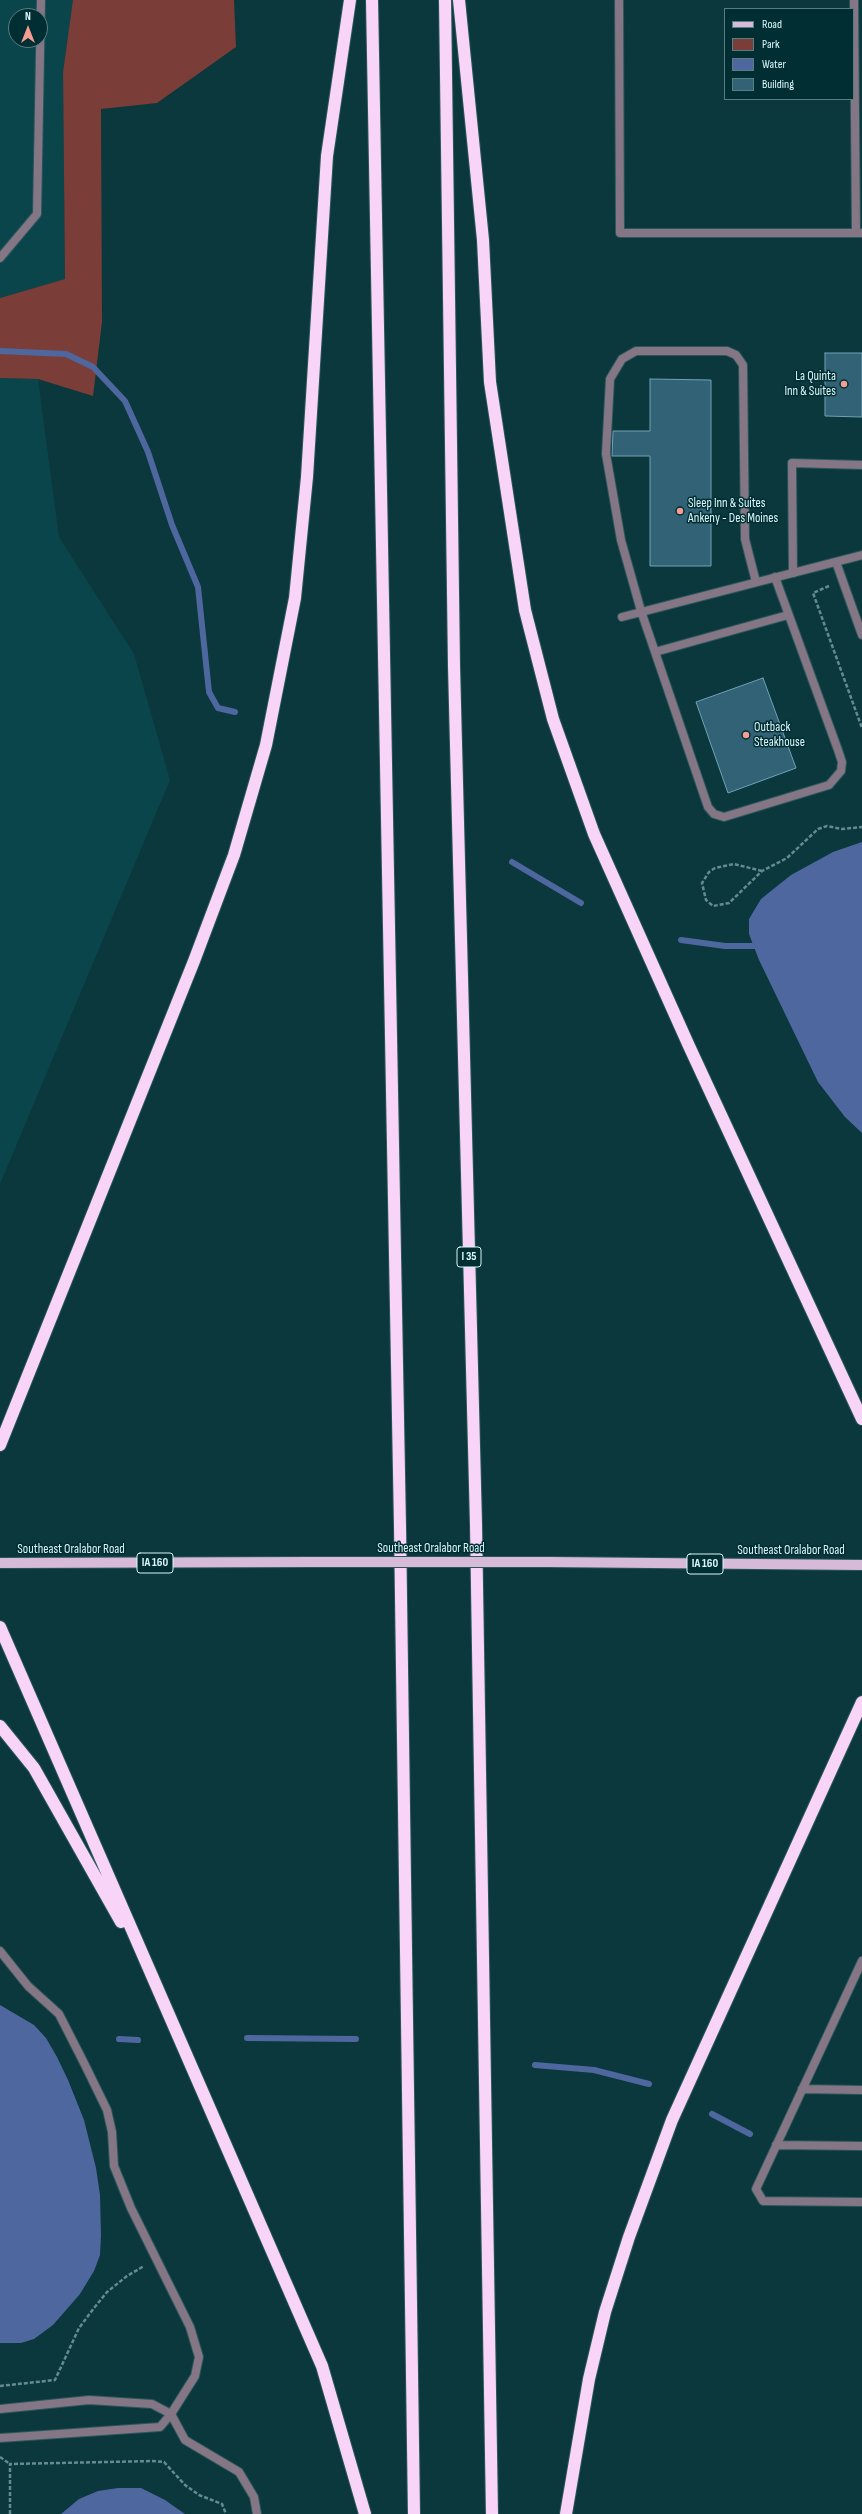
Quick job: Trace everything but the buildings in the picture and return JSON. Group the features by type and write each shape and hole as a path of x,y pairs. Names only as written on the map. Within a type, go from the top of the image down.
{"highway":[{"path":"0,1445 194,961 234,855 266,745 295,598 307,477 327,156 350,0"},
{"path":"372,0 400,1534 414,2514"},
{"name":"I 35","path":"445,0 454,666 476,1524 492,2514"},
{"path":"459,0 482,240 490,382 525,610 553,719 597,841 689,1046 862,1419"},
{"path":"0,1627 322,2366 366,2514"},
{"path":"566,2514 589,2379 605,2312 629,2237 672,2120 862,1702"},
{"path":"0,1726 34,1768 158,1989"}],"main road":[{"name":"Southeast Oralabor Road","path":"0,1562 548,1562 862,1565"}],"street":[{"path":"0,258 37,214 41,0"},
{"path":"619,0 620,233 859,233 854,0"},
{"path":"756,582 745,539 743,365 736,355 727,351 636,351 622,359 610,379 606,454 621,540 641,612 708,807 714,814 724,817 829,785 841,771 842,762 838,750 775,577"},
{"path":"793,573 792,464 862,465"},
{"path":"622,617 862,555"},
{"path":"836,562 862,635"},
{"path":"655,652 788,614"},
{"path":"0,1951 28,1986 59,2014 85,2065 107,2110 112,2132 114,2166 190,2327 199,2356 195,2376 171,2414 160,2427 0,2438"},
{"path":"862,1961 756,2189 764,2201 862,2202"},
{"path":"802,2089 862,2090"},
{"path":"776,2145 862,2146"},
{"path":"0,2409 89,2400 152,2404 171,2414 185,2440 239,2472 254,2497 257,2514"}],"path":[{"path":"842,580 813,593 862,728"},
{"path":"762,871 734,864 715,868 709,872 702,883 706,900 713,906 729,903 762,871 787,858 818,829 827,826 842,828 862,827"},
{"path":"0,2386 55,2380 79,2328 107,2292 127,2276 157,2259"},
{"path":"0,2457 10,2464 164,2462 185,2486 200,2495 222,2504 226,2514"},
{"path":"10,2464 10,2514"}],"shaded area":[{"path":"0,0 73,0 63,72 65,279 0,298"},
{"path":"0,378 38,379 59,537 134,654 170,780 0,1184"}],"green space":[{"path":"73,0 234,0 236,47 157,103 101,109 102,322 93,396 38,379 0,378 0,298 65,279 63,72"}],"water":[{"path":"862,842 862,1133 845,1117 818,1082 759,960 749,934 749,919 761,899 791,875 833,852"},
{"path":"0,2005 34,2025 46,2038 57,2057 84,2120 96,2168 100,2195 100,2255 94,2271 80,2294 53,2325 34,2339 21,2343 0,2343"},
{"path":"118,2488 141,2488 165,2500 185,2514 61,2514 79,2499 98,2491"}],"waterway":[{"path":"0,351 66,354 93,367 125,401 148,452 172,525 198,587 209,692 218,708 235,712"},
{"path":"512,862 581,903"},
{"path":"681,940 725,946 754,946"},
{"path":"247,2038 356,2039"},
{"path":"119,2039 138,2040"},
{"path":"535,2065 594,2070 649,2084"},
{"path":"712,2114 750,2134"}],"place":[{"name":"La Quinta Inn & Suites","path":"844,384"},
{"name":"Sleep Inn & Suites Ankeny - Des Moines","path":"680,511"},
{"name":"Outback Steakhouse","path":"746,735"}]}
